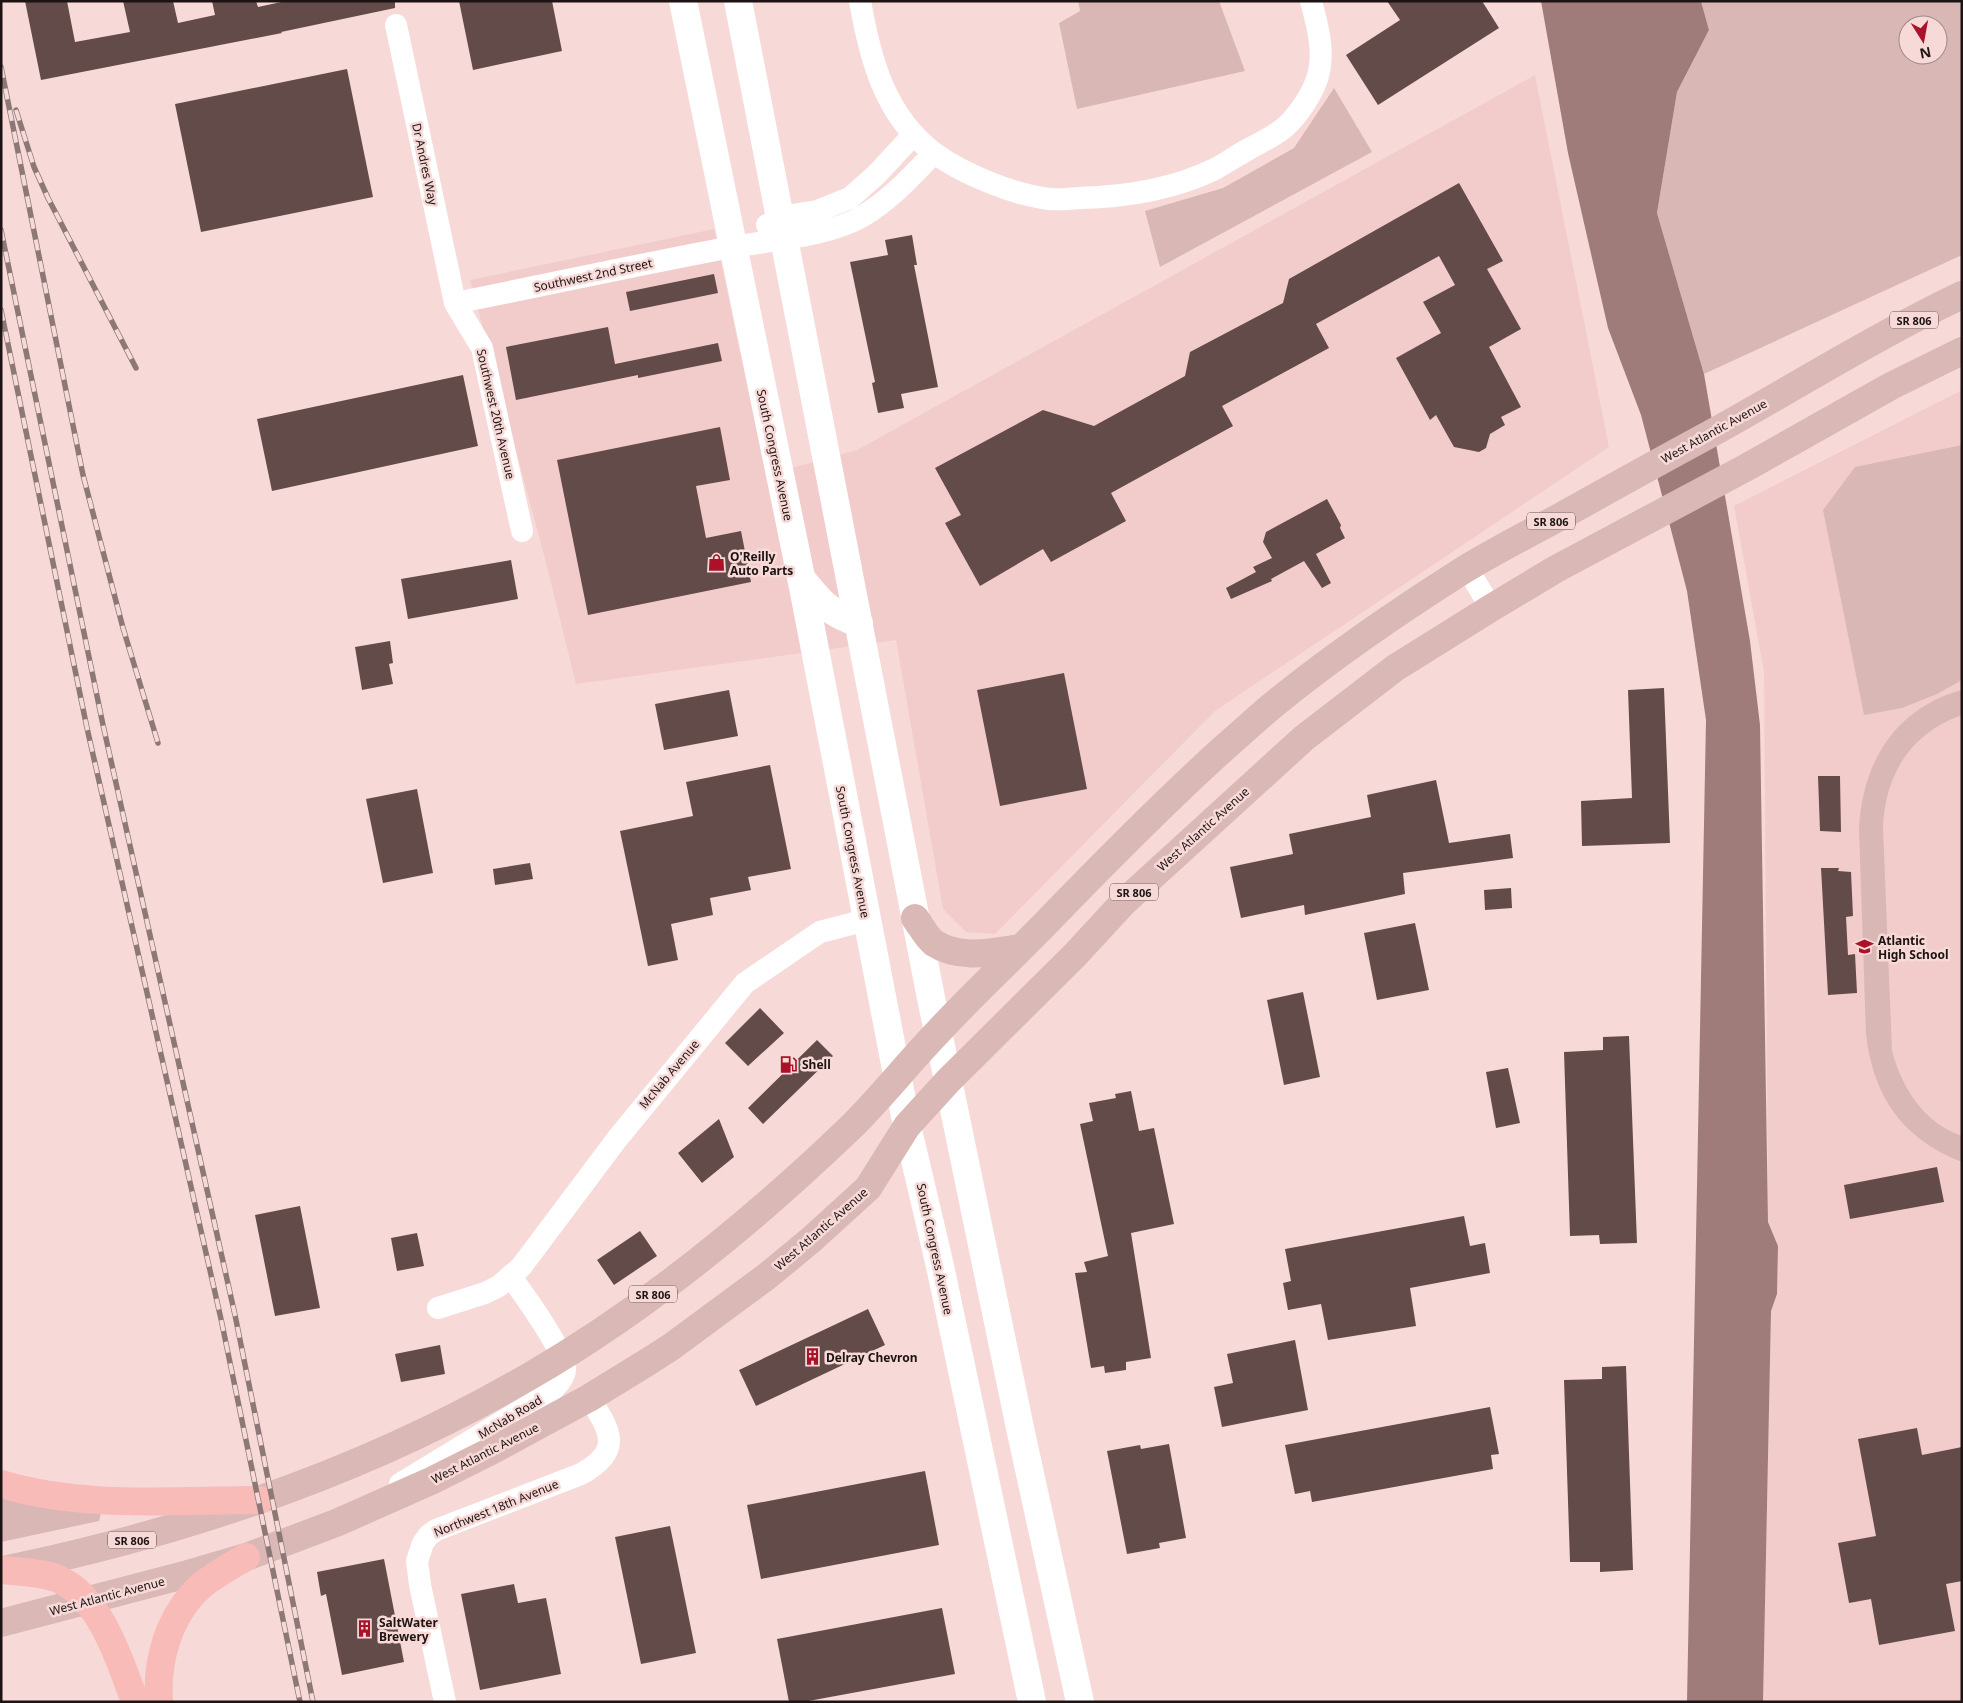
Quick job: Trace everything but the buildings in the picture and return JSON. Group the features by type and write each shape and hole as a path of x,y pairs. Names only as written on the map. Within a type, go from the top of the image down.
{"highway":[{"path":"1,1484 38,1493 88,1499 259,1500"},
{"path":"159,1702 158,1678 167,1635 185,1606 201,1587 246,1556"},
{"path":"2,1570 38,1573 57,1578 73,1588 88,1602 106,1633 135,1702"}],"main road":[{"name":"South Congress Avenue","path":"683,1 801,577 907,1126 940,1266 1032,1702"},
{"path":"738,1 915,918 1022,1437 1080,1702"},
{"name":"West Atlantic Avenue","path":"2,1570 82,1553 148,1536 259,1500 432,1428 503,1391 562,1357 675,1278 730,1235 780,1192 853,1125 938,1032 1128,837 1276,702 1369,633 1467,568 1740,418 1867,345 1962,295"},
{"name":"West Atlantic Avenue","path":"1,1623 88,1602 246,1556 336,1523 431,1481 494,1449 590,1398 678,1342 766,1277 812,1239 868,1188 907,1126 948,1081 1075,955 1123,902 1304,738 1395,668 1556,569 1749,466 1891,386 1962,350"},
{"path":"801,577 820,602 839,616 859,623"},
{"path":"915,918 933,942 954,952 982,954 1021,948"}],"street":[{"path":"860,1 868,45 882,85 898,115 914,134 934,153 996,186 1049,199 1109,198 1167,186 1214,169 1281,130 1306,102 1319,72 1321,43 1312,1"},
{"name":"Dr Andres Way","path":"396,25 455,303"},
{"path":"783,227 850,198 877,174 914,134"},
{"path":"783,227 812,234 862,216 896,192 934,153"},
{"name":"Southwest 2nd Street","path":"455,303 732,247 783,227"},
{"name":"Southwest 20th Avenue","path":"455,303 482,348 522,531"},
{"path":"1467,568 1491,608"},
{"name":"McNab Avenue","path":"511,1277 521,1267 622,1132 745,983 820,932 866,920"},
{"path":"438,1308 485,1293 511,1277 539,1316 562,1357"},
{"name":"McNab Road","path":"336,1523 551,1392 562,1378 565,1369 562,1357"},
{"name":"Northwest 18th Avenue","path":"445,1702 420,1585 417,1561 419,1551 429,1535 436,1530 581,1474 599,1462 608,1451 610,1436 605,1422 590,1398"}],"shaded area":[{"path":"1078,1 1219,1 1245,71 1077,109 1059,23 1080,11"},
{"path":"1541,1 1701,1 1709,30 1677,92 1657,213 1704,374 1750,641 1760,725 1768,1222 1778,1246 1777,1294 1771,1311 1763,1702 1687,1702 1706,720 1687,591 1641,415 1608,328 1568,153"},
{"path":"1701,1 1962,1 1962,255 1704,374 1657,213 1677,92 1709,30"},
{"path":"1535,75 1609,447 1215,711 995,934 966,932 943,909 896,640 576,684 545,559 470,280 714,229 766,475 857,450"},
{"path":"1334,88 1372,152 1160,267 1145,211 1223,188 1294,148"},
{"name":"Atlantic High School","path":"1962,390 1962,1702 1763,1702 1771,1311 1777,1294 1778,1246 1768,1222 1764,672 1734,506"},
{"path":"1962,445 1962,680 1937,694 1902,708 1864,715 1823,510 1855,467"},
{"path":"1962,690 1962,715 1928,733 1904,758 1895,774 1889,791 1883,828 1892,1051 1902,1078 1916,1102 1936,1122 1962,1136 1962,1162 1923,1141 1907,1128 1894,1113 1876,1077 1866,1034 1859,829 1867,782 1875,761 1886,741 1901,724 1918,710 1938,698"},
{"path":"1,1496 101,1513 99,1521 1,1542"}],"railway":[{"path":"1,67 83,475 123,628 158,743"},
{"path":"16,110 34,167 48,198 136,368"},
{"path":"1,230 103,725 235,1315 313,1702"},
{"path":"1,310 87,728 221,1319 300,1702"}],"place":[{"name":"O'Reilly Auto Parts","path":"716,563"},
{"name":"Atlantic High School","path":"1864,947"},
{"name":"Shell","path":"788,1064"},
{"name":"Delray Chevron","path":"812,1357"},
{"name":"SaltWater Brewery","path":"365,1629"}]}
